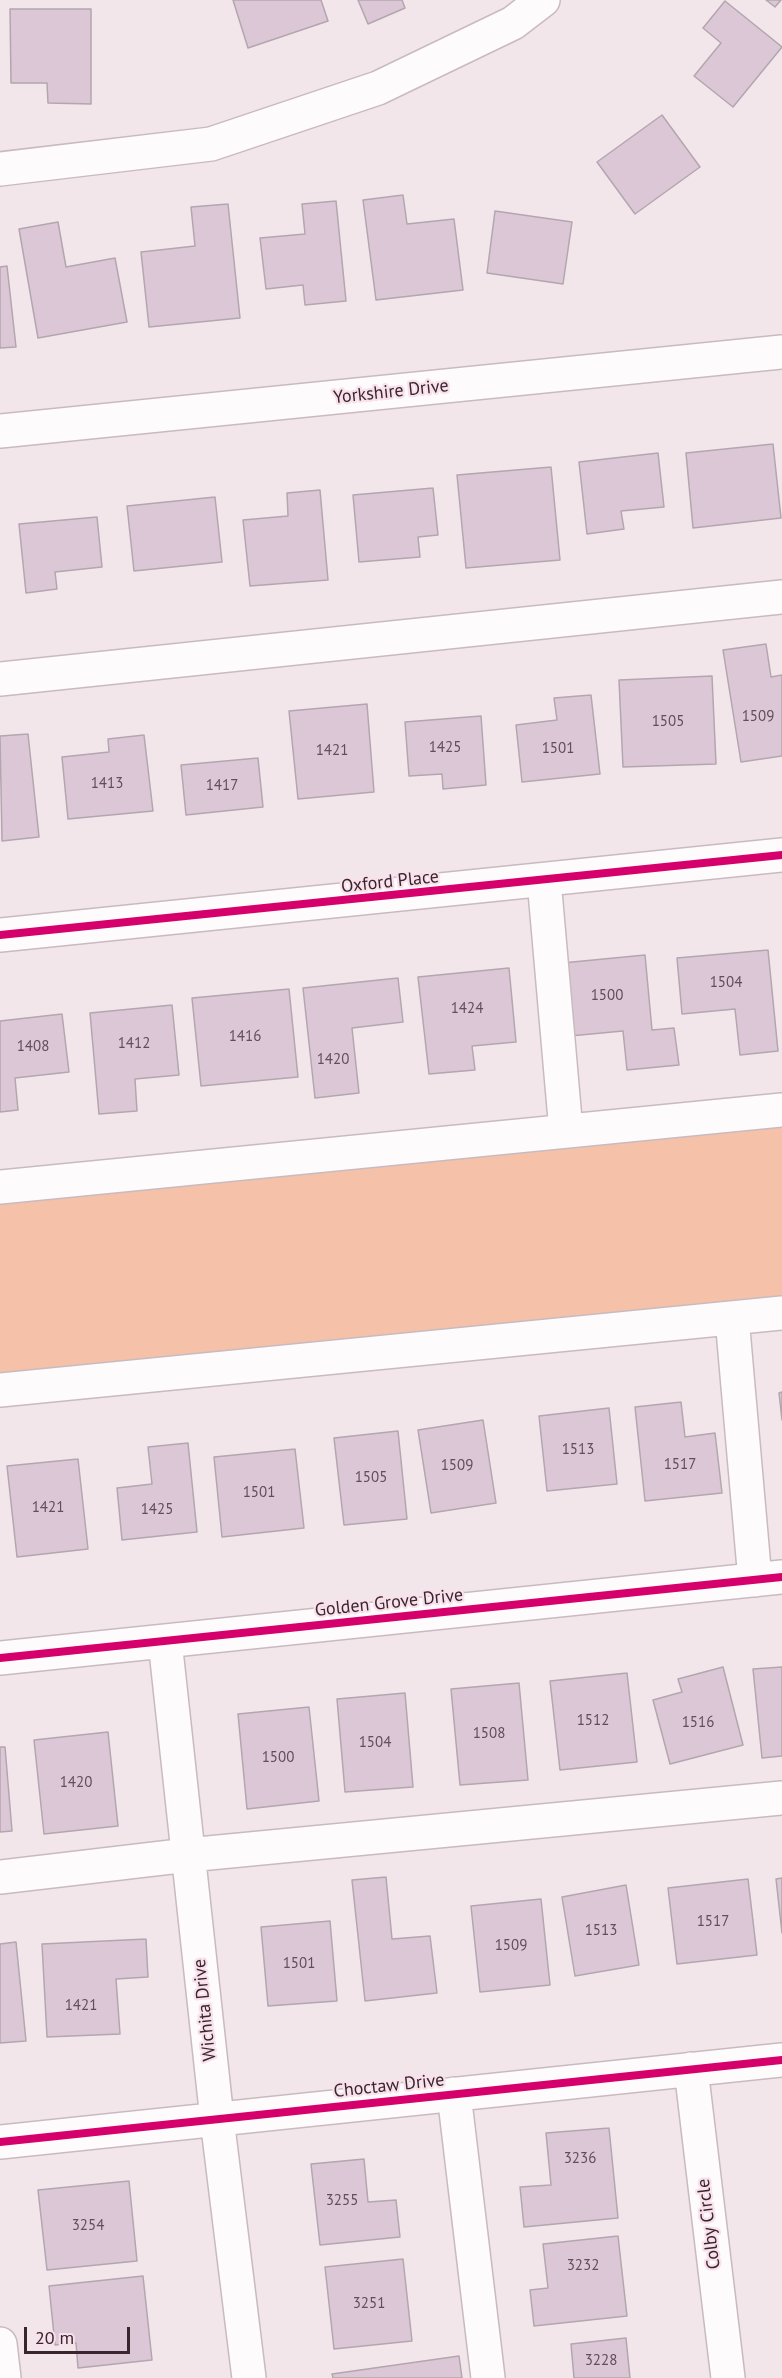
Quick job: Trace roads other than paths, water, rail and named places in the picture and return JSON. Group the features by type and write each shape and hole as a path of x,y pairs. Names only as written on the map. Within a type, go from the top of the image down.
{"street":[{"path":"0,169 211,144 378,88 513,23 543,0"},
{"name":"Yorkshire Drive","path":"0,431 782,352"},
{"path":"0,679 782,597"},
{"name":"Oxford Place","path":"0,936 782,855"},
{"path":"544,880 566,1131"},
{"path":"0,1187 782,1110"},
{"path":"0,1390 782,1313"},
{"path":"732,1318 768,1578"},
{"name":"Golden Grove Drive","path":"0,1658 768,1578"},
{"name":"Wichita Drive","path":"165,1641 217,2119 249,2378"},
{"path":"0,1877 188,1855 782,1798"},
{"name":"Choctaw Drive","path":"0,2142 782,2060"},
{"name":"Colby Circle","path":"691,2069 728,2378"},
{"path":"454,2094 488,2378"},
{"path":"0,2344 4,2378"}]}
